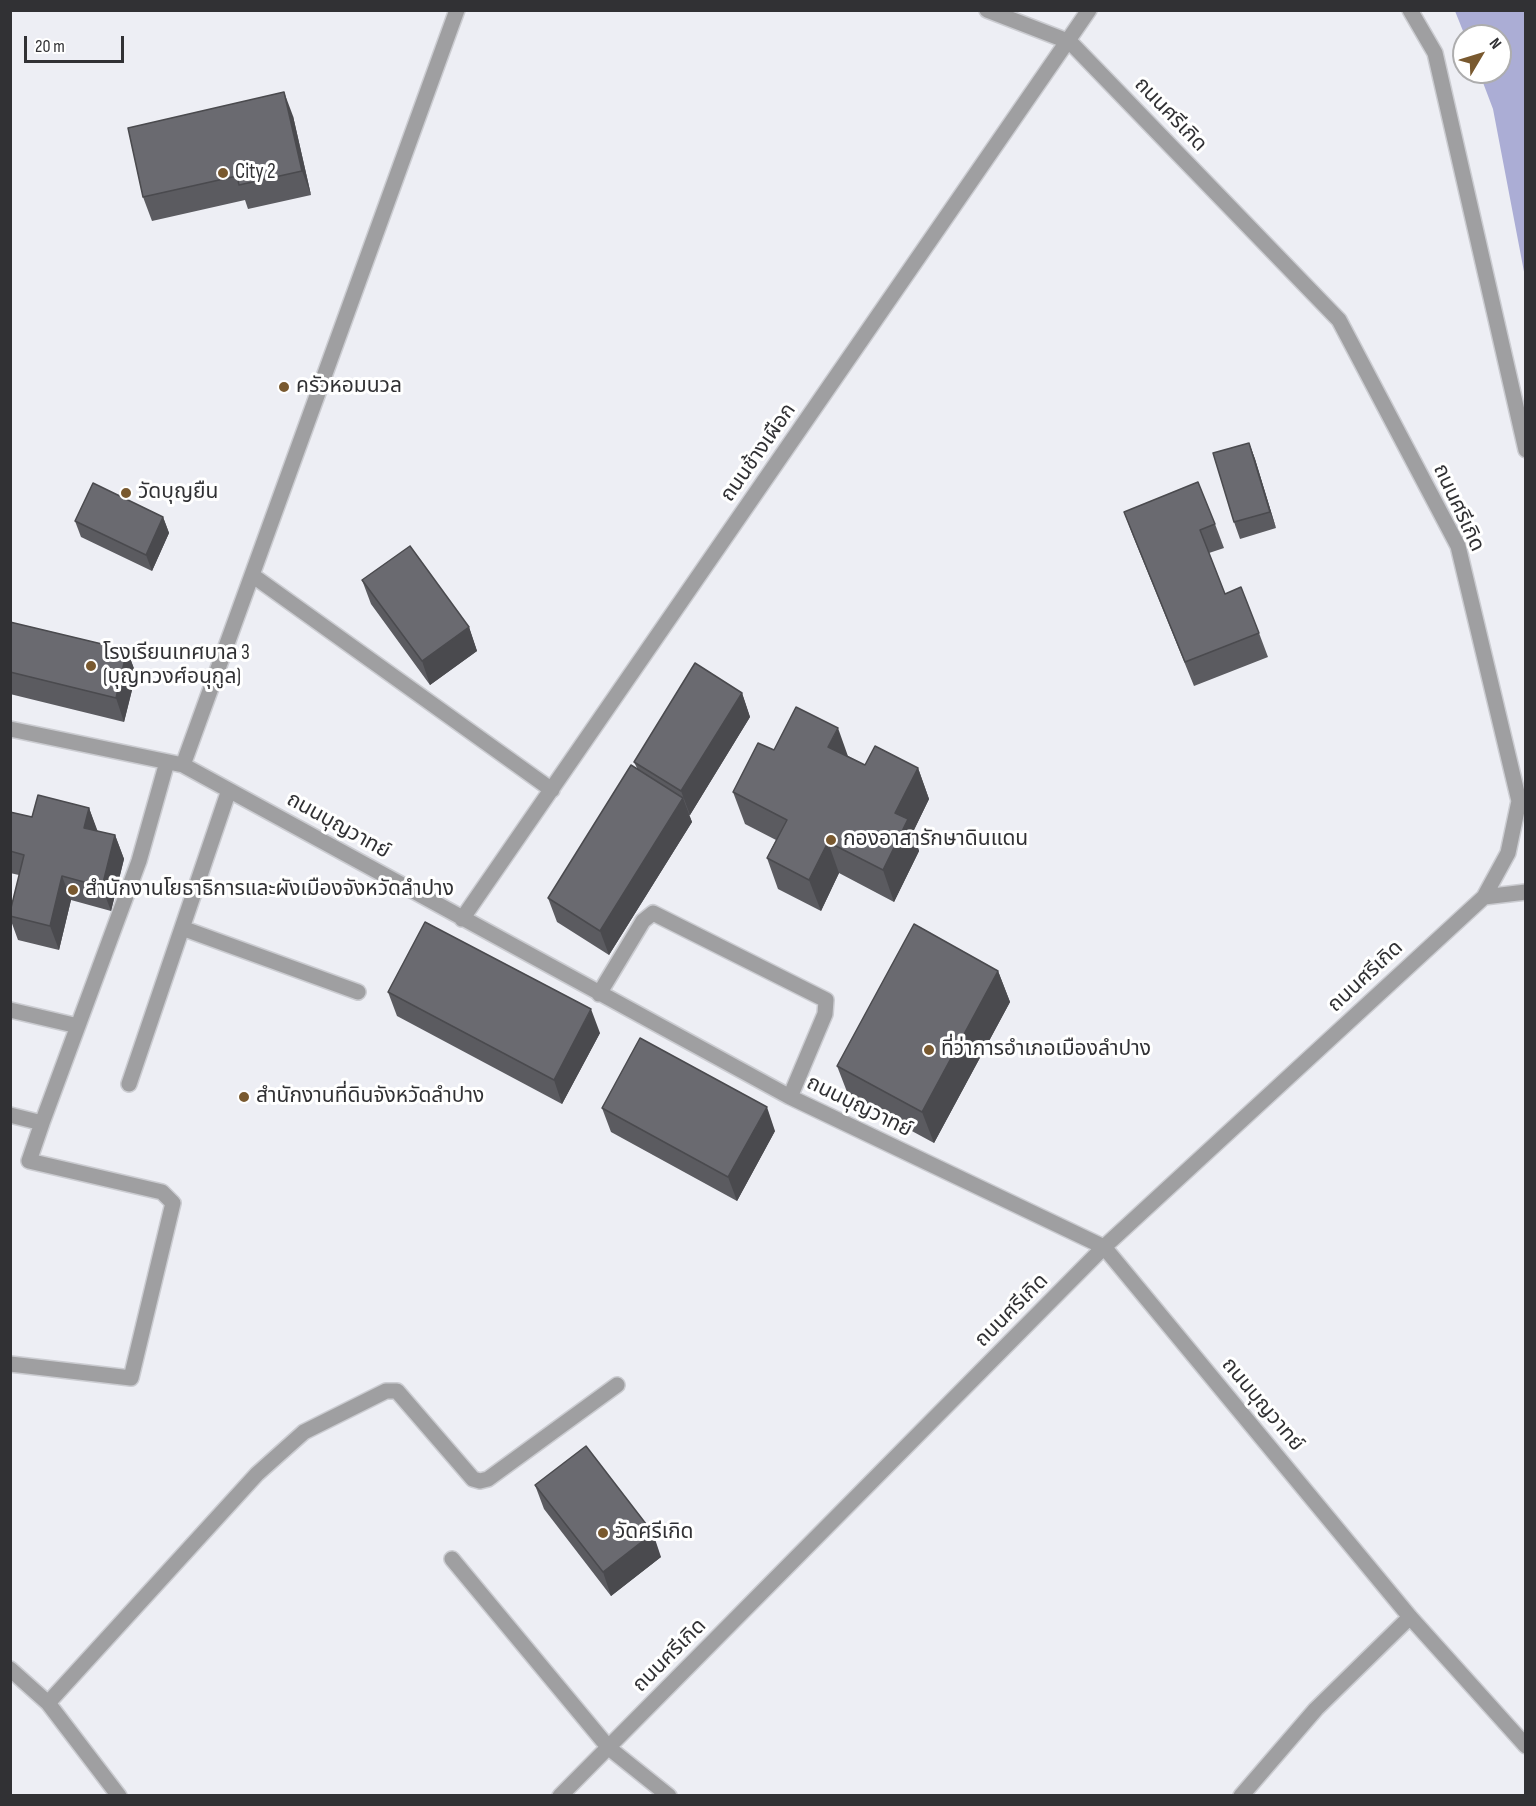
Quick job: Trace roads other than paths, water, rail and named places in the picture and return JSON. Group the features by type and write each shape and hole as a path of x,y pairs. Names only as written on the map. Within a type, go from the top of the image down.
{"street":[{"path":"183,765 457,10"},
{"path":"987,10 1070,42"},
{"name":"ถนนช้างเผือก","path":"462,919 1070,42 1089,10"},
{"path":"1410,10 1435,53 1526,450"},
{"name":"ถนนศรีเกิด","path":"560,1796 1104,1247 1484,897 1508,853 1519,801 1458,546 1339,320 1070,42"},
{"path":"252,575 552,790"},
{"name":"ถนนบุญวาทย์","path":"10,729 183,765 790,1097 1104,1247 1410,1617 1526,1746"},
{"path":"10,1364 131,1378 173,1203 162,1192 29,1161 140,861 167,762"},
{"path":"129,1084 229,790"},
{"path":"1484,897 1526,892"},
{"path":"599,994 643,921 653,913 826,1000 825,1014 790,1097"},
{"path":"182,928 358,992"},
{"path":"10,1010 78,1026"},
{"path":"10,1115 42,1123"},
{"path":"48,1702 257,1474 304,1432 386,1391 397,1390 473,1479 480,1481 488,1479 617,1385"},
{"path":"452,1559 609,1748 669,1796"},
{"path":"1241,1796 1316,1709 1410,1617"},
{"path":"10,1669 48,1702 118,1796"}],"water":[{"path":"1455,11 1525,11 1525,277 1493,109 1484,84 1512,84 1512,24 1460,24"}],"place":[{"name":"City 2","path":"223,173"},
{"name":"ครัวหอมนวล","path":"284,387"},
{"name":"วัดบุญยืน","path":"126,493"},
{"name":"โรงเรียนเทศบาล 3 (บุญทวงศ์อนุกูล)","path":"91,666"},
{"name":"กองอาสารักษาดินแดน","path":"831,840"},
{"name":"สำนักงานโยธาธิการและผังเมืองจังหวัดลำปาง","path":"73,890"},
{"name":"ที่ว่าการอำเภอเมืองลำปาง","path":"929,1050"},
{"name":"สำนักงานที่ดินจังหวัดลำปาง","path":"244,1097"},
{"name":"วัดศรีเกิด","path":"603,1533"}]}
